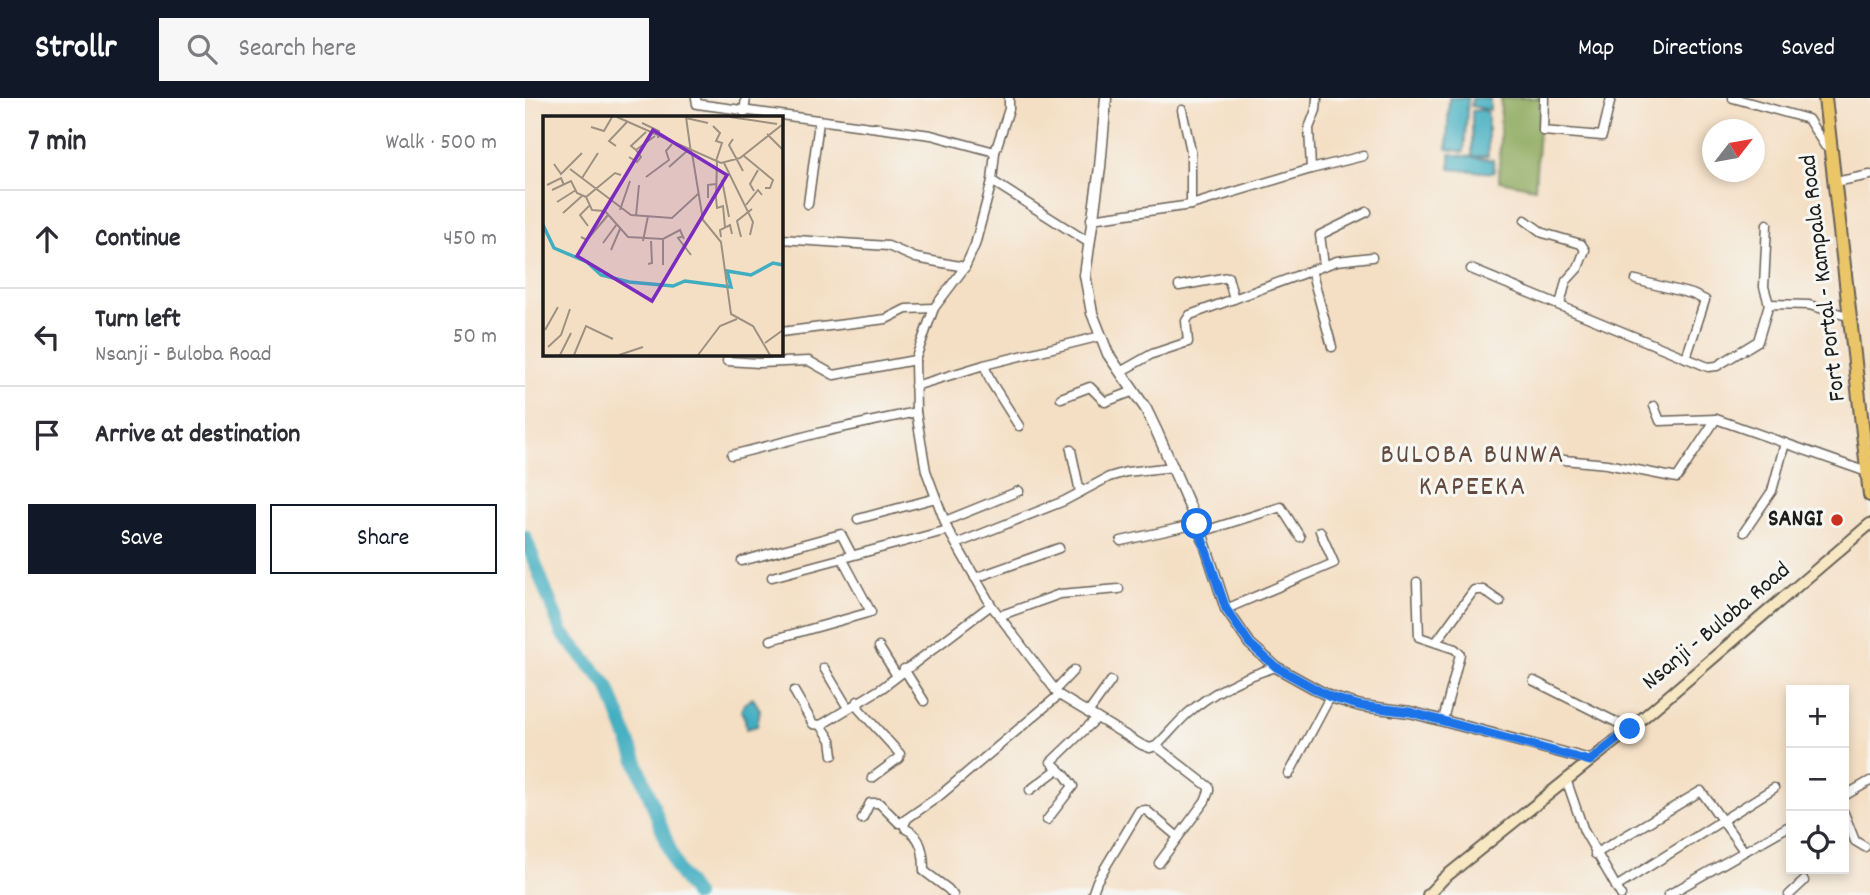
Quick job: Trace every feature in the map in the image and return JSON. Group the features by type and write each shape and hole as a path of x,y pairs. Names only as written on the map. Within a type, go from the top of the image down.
{"main road":[{"name":"Fort Portal - Kampala Road","path":"1825,98 1870,495"},
{"name":"Nsanji - Buloba Road","path":"1428,895 1444,878 1630,729 1870,524"}],"street":[{"path":"696,98 697,104 774,116"},
{"path":"728,109 730,98"},
{"path":"744,112 746,98"},
{"path":"1009,98 1009,109 995,152 992,181 982,225 965,267 934,308 915,360 916,412 926,471 947,525 991,605 1057,692 1142,745 1150,748 1156,746 1204,700 1248,676 1276,667"},
{"path":"1106,98 1100,167 1088,242 1086,288 1101,336 1119,372 1146,409 1174,467 1199,528 1226,609 1250,644 1276,667 1330,697 1361,706 1410,712 1443,720 1590,761"},
{"path":"1311,169 1309,128 1316,110 1317,98"},
{"path":"1545,98 1543,131 1602,136 1611,98"},
{"path":"1733,98 1808,119 1825,146 1830,148"},
{"path":"1182,110 1191,151 1191,205"},
{"path":"782,117 931,135 995,152"},
{"path":"808,204 819,122"},
{"path":"1091,219 1191,205 1363,156"},
{"path":"1835,182 1870,175"},
{"path":"992,181 1088,242"},
{"path":"1324,265 1320,235 1367,212"},
{"path":"1525,220 1543,233 1584,246 1583,258 1566,281 1560,305"},
{"path":"1471,269 1713,367 1753,344 1761,336 1769,304 1764,287 1767,224"},
{"path":"782,239 888,246 916,258 965,267"},
{"path":"1119,372 1153,354 1188,342 1186,321 1190,315 1324,265 1372,257"},
{"path":"1311,270 1332,347"},
{"path":"1179,286 1227,277 1234,299"},
{"path":"1636,280 1692,294 1705,300 1686,358"},
{"path":"1769,304 1809,305 1851,317"},
{"path":"782,332 886,319 905,309 934,308"},
{"path":"915,386 984,365 1101,336"},
{"path":"727,361 809,361 834,374 915,360"},
{"path":"984,365 991,382 1019,426"},
{"path":"1061,398 1090,387 1105,402 1134,391"},
{"path":"1654,406 1660,421 1716,419 1867,472"},
{"path":"732,455 916,412"},
{"path":"1564,460 1607,464 1677,478 1716,419"},
{"path":"1744,532 1772,491 1785,443"},
{"path":"1071,450 1080,492"},
{"path":"956,544 1063,501 1109,477 1126,472 1174,467"},
{"path":"772,577 947,525 1019,491"},
{"path":"858,519 936,498"},
{"path":"1121,541 1199,528 1281,507 1300,537"},
{"path":"1226,609 1334,563 1320,531"},
{"path":"742,561 841,534 852,555"},
{"path":"975,578 1059,548"},
{"path":"771,640 871,612 842,558"},
{"path":"1417,582 1419,637 1455,649 1461,657 1443,720"},
{"path":"999,616 1060,594 1119,589"},
{"path":"1436,642 1474,590 1483,590 1500,602"},
{"path":"794,691 813,724 821,724 882,688 991,605"},
{"path":"879,647 897,676"},
{"path":"824,668 848,708"},
{"path":"904,669 924,701"},
{"path":"862,818 870,803 879,803 898,823 907,819 938,797 1057,692 1074,670"},
{"path":"1088,713 1111,681"},
{"path":"1534,681 1630,729"},
{"path":"1289,774 1330,697"},
{"path":"858,701 859,709 900,754 899,758 872,778"},
{"path":"1047,820 1073,786 1051,762 1097,718"},
{"path":"821,724 831,740 833,755"},
{"path":"1156,746 1209,787 1205,801 1159,863"},
{"path":"1030,790 1058,769"},
{"path":"1566,779 1577,814 1595,854 1621,895"},
{"path":"1849,793 1870,782"},
{"path":"1616,887 1774,788"},
{"path":"1595,854 1701,791 1744,851"},
{"path":"1092,895 1097,881 1139,811 1146,810 1178,837"},
{"path":"907,819 904,825 906,829 913,832 920,841 925,872 953,895"},
{"path":"1849,826 1855,841 1865,847"},
{"path":"1668,895 1786,828"},
{"path":"1789,895 1804,881"}],"green space":[{"path":"1501,98 1541,98 1535,188 1499,181"}],"water":[{"path":"1449,98 1468,98 1464,152 1447,149"},
{"path":"1472,98 1490,98 1490,110 1471,106"},
{"path":"1484,110 1488,113 1488,156 1472,156 1472,111"},
{"path":"1450,154 1493,160 1494,173 1450,169"},
{"path":"753,698 760,710 757,726 746,729 741,711 744,704"}],"waterway":[{"path":"525,537 562,633 608,686 677,869 695,895"}],"place":[{"name":"SANGI","path":"1837,520"}],"district":[{"name":"BULOBA BUNWA KAPEEKA","path":"1473,473"}],"route":[{"path":"1197,524 1226,609 1250,644 1276,667 1330,697 1361,706 1410,712 1443,720 1590,761 1630,729"}]}
